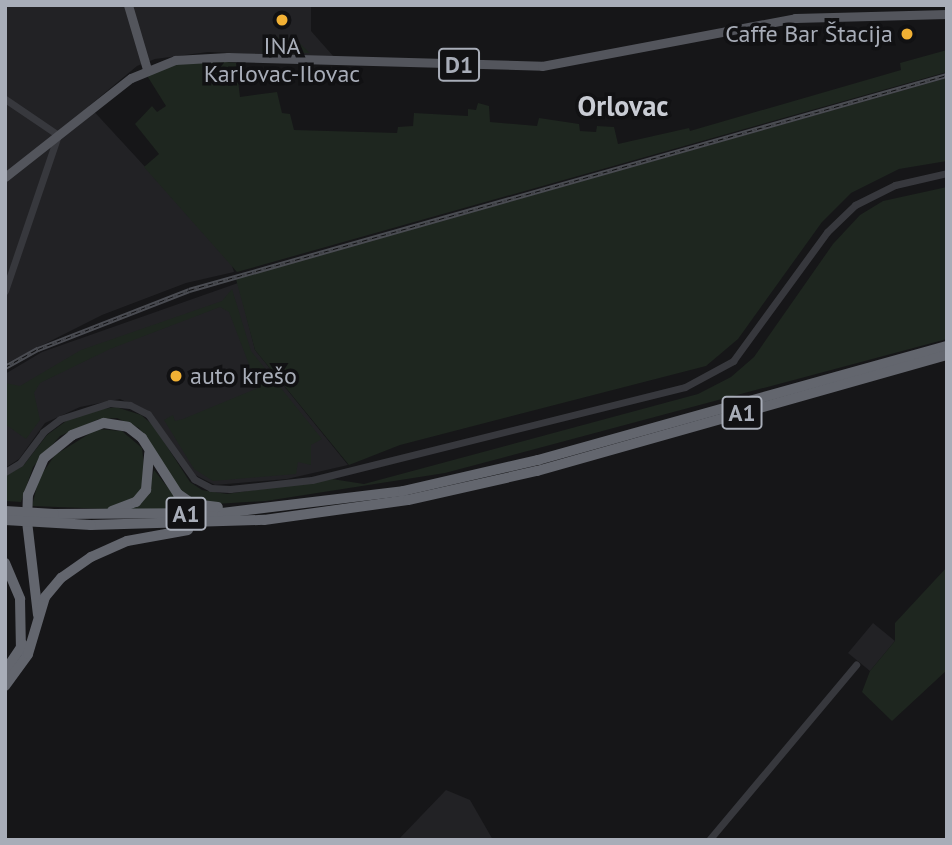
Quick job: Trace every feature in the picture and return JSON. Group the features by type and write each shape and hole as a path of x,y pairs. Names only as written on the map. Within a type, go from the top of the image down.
{"highway":[{"name":"A1","path":"5,511 91,520 281,508 457,480 947,346"},
{"name":"A1","path":"5,520 264,520 408,500 483,484 947,355"},
{"path":"38,615 26,514 30,487 44,458 72,435 104,423 128,427 148,446 172,486 193,504 281,508"},
{"path":"91,520 120,510 141,496 150,472 148,446"},
{"path":"5,686 28,654 45,597 61,578 109,548 147,536 250,527 264,520"},
{"path":"5,564 20,599 21,650"},
{"path":"5,671 21,650 36,592"}],"main road":[{"path":"128,5 147,69"},
{"name":"D1","path":"5,177 147,69 207,57 542,66 795,18 947,14"}],"street":[{"path":"5,99 58,135 5,291"},
{"path":"5,472 20,463 43,432 60,419 110,403 130,405 152,418 187,472 211,488 274,485 342,472 705,379 748,344 820,240 855,205 895,185 947,173"},
{"path":"709,840 856,665"}],"shaded area":[{"path":"5,5 311,5 311,31 334,57 208,52 155,59 137,66 89,106 230,259 234,272 186,283 102,315 5,364"},
{"path":"273,37 295,39 310,53 263,54 261,49"},
{"path":"947,50 947,72 237,272 144,167 159,154 135,124 152,106 157,112 166,106 146,74 175,63 211,60 236,63 240,97 277,92 282,113 290,114 294,130 397,133 398,127 413,126 414,113 468,116 468,109 476,110 478,103 489,106 490,122 537,126 539,118 579,124 580,131 596,132 597,126 614,127 618,144 689,128 690,131 901,70 900,63"},
{"path":"947,78 947,161 899,169 851,193 822,222 738,339 706,366 400,445 349,465 255,350 236,279"},
{"path":"947,187 947,339 445,473 266,501 215,504 192,498 177,487 139,428 117,418 99,419 60,436 33,467 21,502 5,501 5,476 23,466 47,435 69,419 103,409 116,407 141,415 153,425 190,482 202,490 227,494 332,479 364,484 698,394 731,377 754,357 833,244 860,215 883,201"},
{"path":"238,283 255,350 348,465 287,479 215,485 193,474 152,414 120,399 80,407 45,423 19,459 5,468 5,374 42,352"},
{"path":"232,289 251,351 322,439 311,445 311,465 298,462 296,474 213,481 194,469 164,420 173,415 175,421 183,419 258,388 229,312 220,307 110,349 40,383 34,393 40,420 26,439 5,424 5,383 20,386 81,350 222,301"},
{"path":"97,429 122,431 142,448 146,483 134,500 108,509 32,506 39,478 55,455"},
{"path":"154,470 177,499 194,508 123,512 150,487"},
{"path":"947,567 947,670 892,721 862,692 870,671 895,641 895,623"},
{"path":"873,623 895,641 870,671 848,653"},
{"path":"446,790 470,800 493,840 398,840"}],"railway":[{"path":"5,367 38,349 189,290 947,75"}],"place":[{"name":"INA Karlovac-Ilovac","path":"282,20"},
{"name":"Caffe Bar Štacija","path":"907,34"},
{"name":"auto krešo","path":"176,376"}],"district":[{"name":"Orlovac","path":"623,106"}]}
